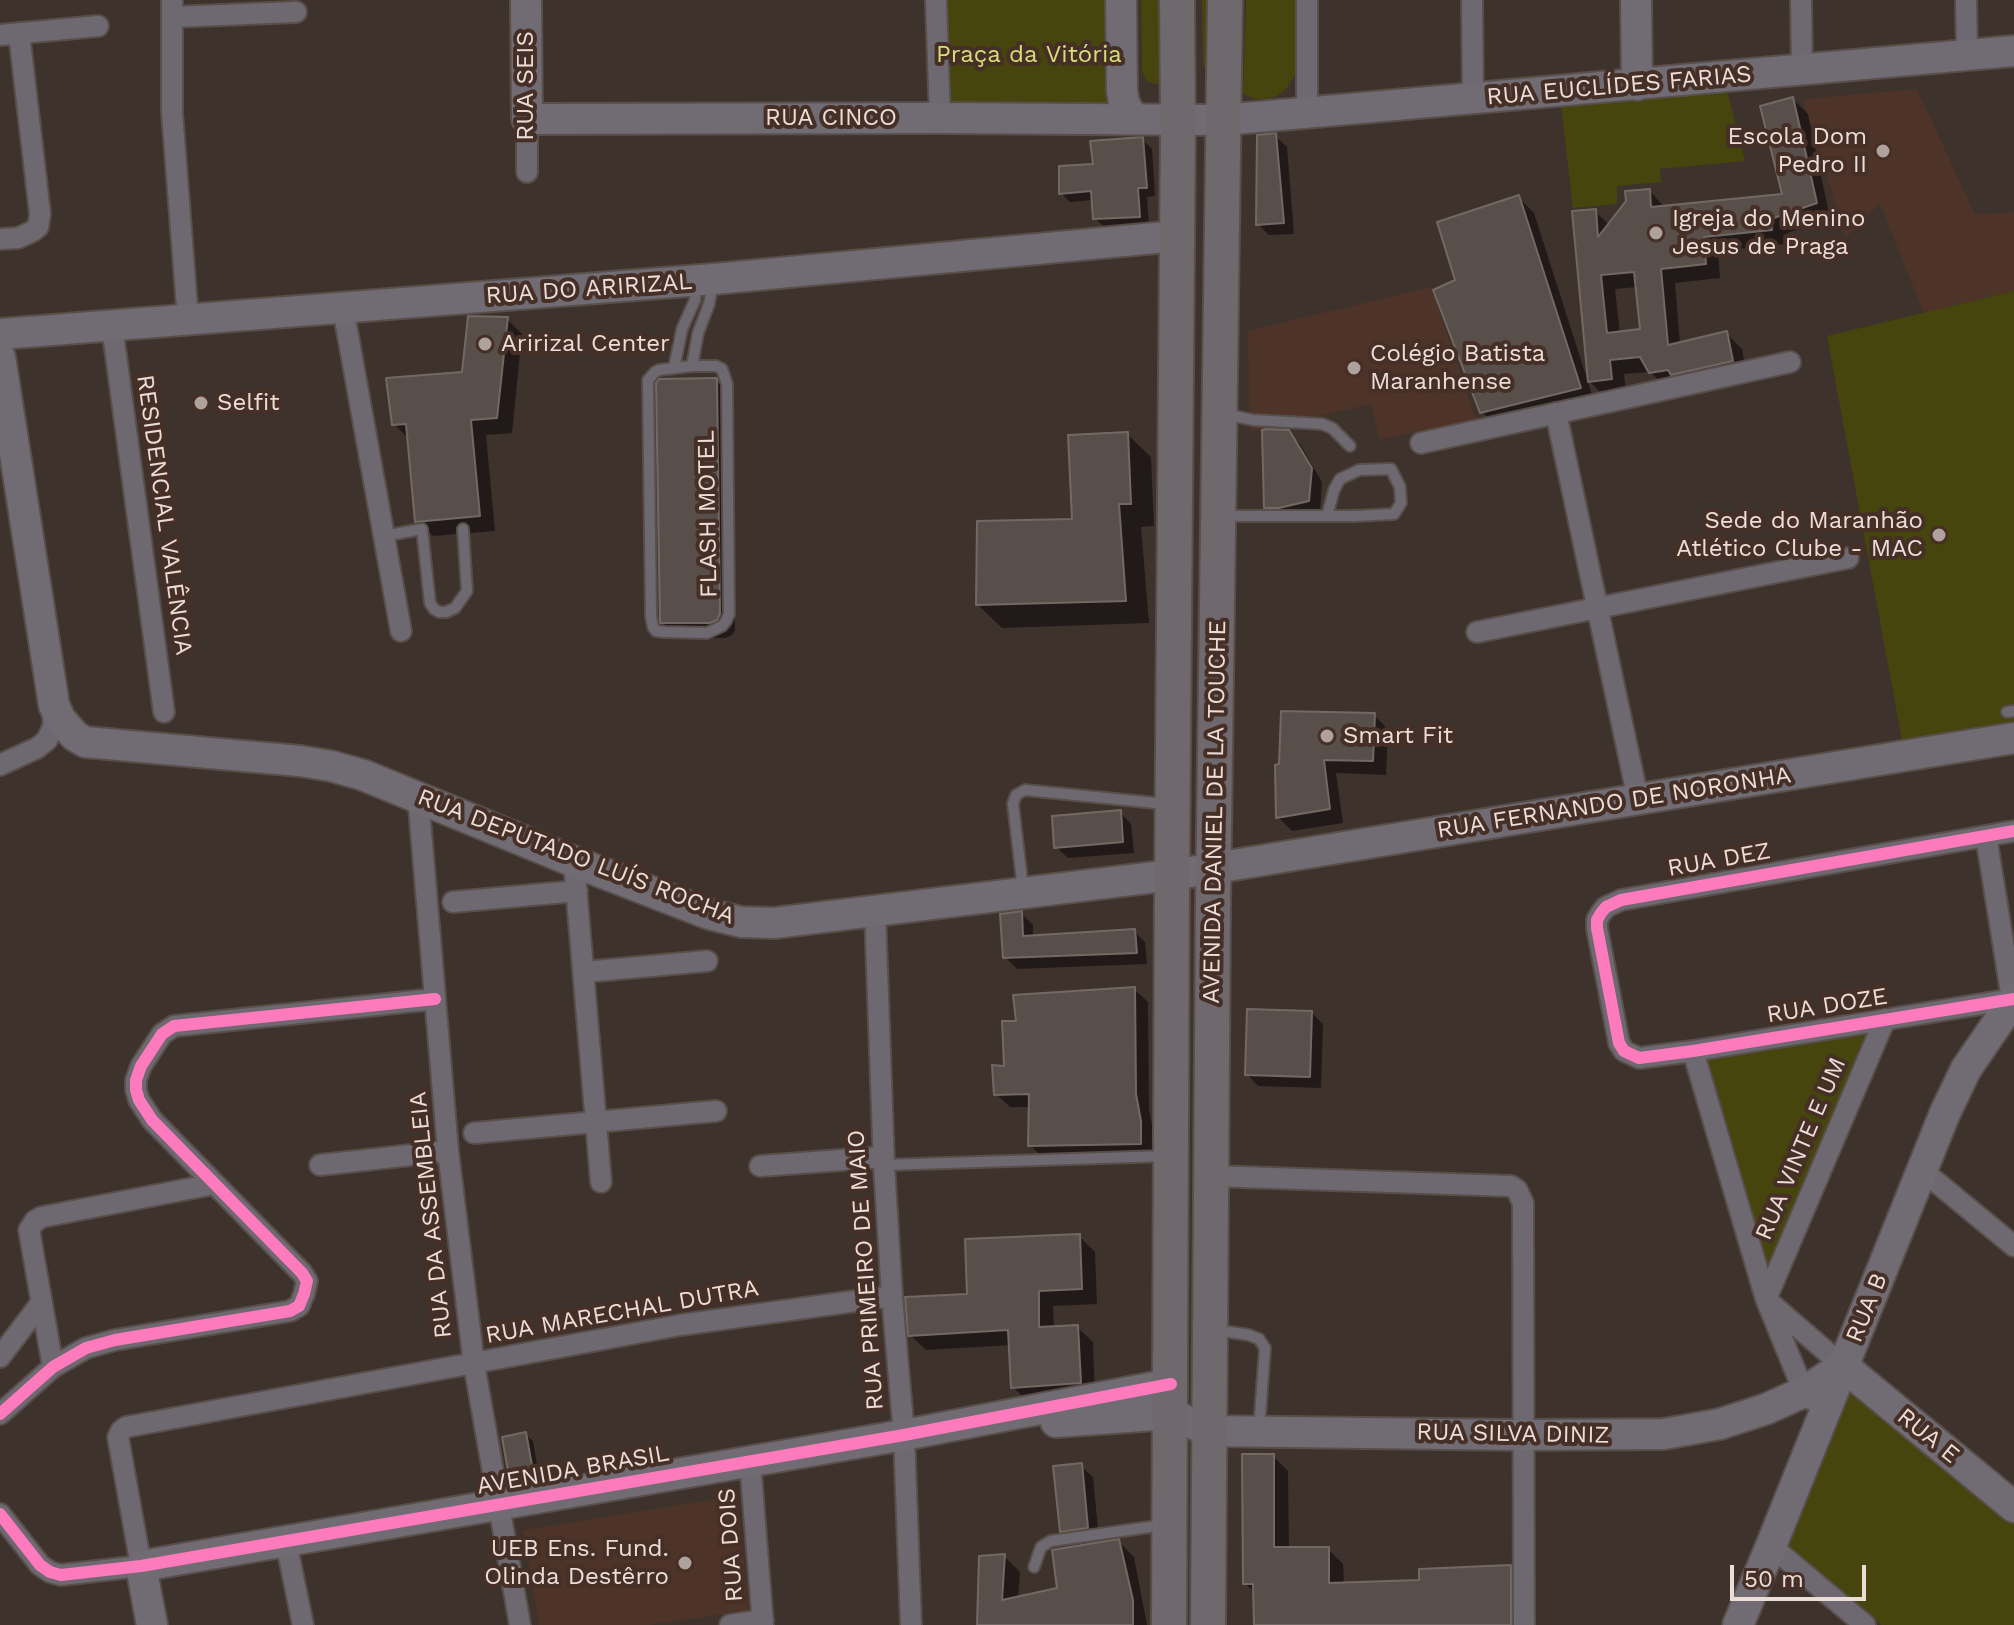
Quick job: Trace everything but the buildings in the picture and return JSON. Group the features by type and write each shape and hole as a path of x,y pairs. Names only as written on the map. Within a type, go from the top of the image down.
{"main road":[{"name":"AVENIDA DANIEL DE LA TOUCHE","path":"1169,1625 1177,0"},
{"name":"AVENIDA DANIEL DE LA TOUCHE","path":"1208,1625 1225,0"},
{"path":"1178,121 1202,110 1224,83"},
{"path":"1171,1399 1210,1389"}],"street":[{"name":"RUA SEIS","path":"526,0 527,172"},
{"path":"936,0 940,118"},
{"path":"1121,0 1122,91 1124,103 1136,119"},
{"path":"1307,0 1307,113"},
{"path":"1472,0 1473,99"},
{"path":"1636,0 1637,85"},
{"path":"1801,0 1802,70"},
{"path":"1966,0 1967,55"},
{"path":"188,320 172,112 172,8 296,12"},
{"path":"0,239 18,238 33,231 38,227 40,214 10,34 98,26"},
{"name":"RUA EUCLÍDES FARIAS","path":"1178,121 1307,113 2014,51"},
{"name":"RUA CINCO","path":"527,119 1178,121"},
{"name":"RUA DO ARIRIZAL","path":"0,334 705,280 1177,236"},
{"path":"343,308 401,631"},
{"name":"RESIDENCIAL VALÊNCIA","path":"112,326 164,712"},
{"path":"0,357 54,705 51,734 37,748"},
{"path":"1421,443 1790,362"},
{"path":"1556,413 1638,799"},
{"path":"1477,632 1848,558"},
{"path":"54,705 67,729 85,742"},
{"name":"RUA FERNANDO DE NORONHA","path":"1214,868 1638,799 2012,720"},
{"name":"RUA DEPUTADO LUÍS ROCHA","path":"0,765 51,744 85,742 331,766 418,796 578,878 741,922 774,923 875,912 1214,868"},
{"name":"RUA DA ASSEMBLEIA","path":"418,796 448,1151 474,1364 520,1625"},
{"name":"RUA DEZ","path":"1647,1058 1631,1055 1619,1043 1597,928 1597,920 1606,907 1621,900 2014,831"},
{"path":"1986,836 2013,999"},
{"path":"453,902 578,878 601,1182"},
{"name":"RUA PRIMEIRO DE MAIO","path":"875,912 892,1296 915,1433 911,1625"},
{"path":"584,972 707,961"},
{"path":"0,1414 53,1367 86,1348 290,1311 299,1306 307,1281 302,1273 152,1120 136,1090 141,1066 162,1034 174,1026 435,999"},
{"name":"RUA DOZE","path":"1647,1058 2013,999"},
{"name":"RUA B","path":"1738,1625 1945,1113 1966,1069 2013,999"},
{"name":"RUA VINTE E UM","path":"1766,1299 1885,1019"},
{"path":"1693,1051 1766,1299 1820,1425"},
{"path":"474,1133 716,1111"},
{"path":"320,1165 448,1151"},
{"path":"760,1166 884,1161"},
{"path":"1923,1171 2014,1246"},
{"path":"1211,1176 1511,1186 1517,1190 1523,1203 1524,1625"},
{"path":"53,1367 29,1230 35,1221 42,1217 214,1184"},
{"name":"RUA MARECHAL DUTRA","path":"141,1566 118,1437 126,1427 680,1325 892,1296"},
{"path":"1766,1299 1843,1366"},
{"path":"0,1357 41,1303"},
{"name":"RUA SILVA DINIZ","path":"1171,1399 1209,1431 1664,1434 1743,1418 1804,1392 1843,1366"},
{"name":"RUA E","path":"1843,1366 2014,1507"},
{"name":"AVENIDA BRASIL","path":"4,1526 40,1565 61,1575 141,1566 286,1542 915,1433 1171,1399"},
{"name":"RUA DOIS","path":"750,1461 763,1622"},
{"path":"286,1542 303,1625"},
{"path":"1771,1546 1865,1625"},
{"path":"141,1566 152,1625"},
{"path":"730,1625 763,1622"}],"lane":[{"path":"692,366 698,333 709,304 705,280"},
{"path":"674,368 682,329 705,280"},
{"name":"FLASH MOTEL","path":"716,366 722,369 727,384 729,614 722,626 707,633 656,631 651,616 648,380 655,372 674,368 716,366"},
{"path":"1220,413 1253,420 1322,424 1332,428 1350,446"},
{"path":"1218,516 1327,516 1394,514 1401,503 1400,487 1391,469 1359,470 1340,479 1327,516"},
{"path":"384,536 422,529 430,603 439,612 446,612 455,608 467,591 463,529"},
{"path":"1023,894 1013,804 1016,795 1025,790 1172,804"},
{"path":"884,1161 1171,1156"},
{"path":"1210,1329 1249,1335 1259,1339 1265,1348 1259,1431"},
{"path":"1034,1567 1041,1547 1051,1541 1170,1524"}],"shaded area":[{"name":"Escola Dom Pedro II","path":"1917,89 1975,215 2014,212 2014,291 1924,313 1880,203 1846,237 1803,99"},
{"name":"Colégio Batista Maranhense","path":"1431,287 1476,420 1380,439 1371,404 1250,432 1248,331"},
{"path":"737,1496 749,1610 648,1625 539,1625 523,1530"}],"green space":[{"name":"Praça da Vitória","path":"947,0 1111,0 1110,108 949,110"},
{"path":"1141,0 1163,0 1165,85 1146,80 1142,71"},
{"path":"1202,0 1213,0 1210,69 1205,69 1203,64"},
{"path":"1246,0 1296,0 1295,75 1286,89 1267,99 1255,99 1243,94"},
{"path":"1727,91 1745,161 1660,169 1661,182 1617,186 1617,204 1573,208 1561,106"},
{"name":"Sede do Maranhão Atlético Clube - MAC","path":"2014,291 2014,722 1902,740 1827,336"},
{"path":"1868,1029 1769,1268 1707,1058"},
{"path":"1847,1384 2014,1520 2014,1625 1881,1625 1781,1542"}],"cycle path":[{"path":"2014,831 1621,900 1606,907 1597,920 1619,1043 1624,1051 1639,1058 2014,999"},
{"path":"0,1414 53,1367 86,1348 115,1340 290,1311 299,1306 307,1281 302,1273 152,1120 139,1100 136,1080 141,1066 162,1034 174,1026 435,999"},
{"path":"0,1514 40,1565 61,1575 141,1566 904,1435 1171,1384"}],"place":[{"name":"Escola Dom Pedro II","path":"1883,151"},
{"name":"Igreja do Menino Jesus de Praga","path":"1656,233"},
{"name":"Aririzal Center","path":"485,344"},
{"name":"Colégio Batista Maranhense","path":"1354,368"},
{"name":"Selfit","path":"201,403"},
{"name":"Sede do Maranhão Atlético Clube - MAC","path":"1939,535"},
{"name":"Smart Fit","path":"1327,736"},
{"name":"UEB Ens. Fund. Olinda Destêrro","path":"685,1563"}]}
